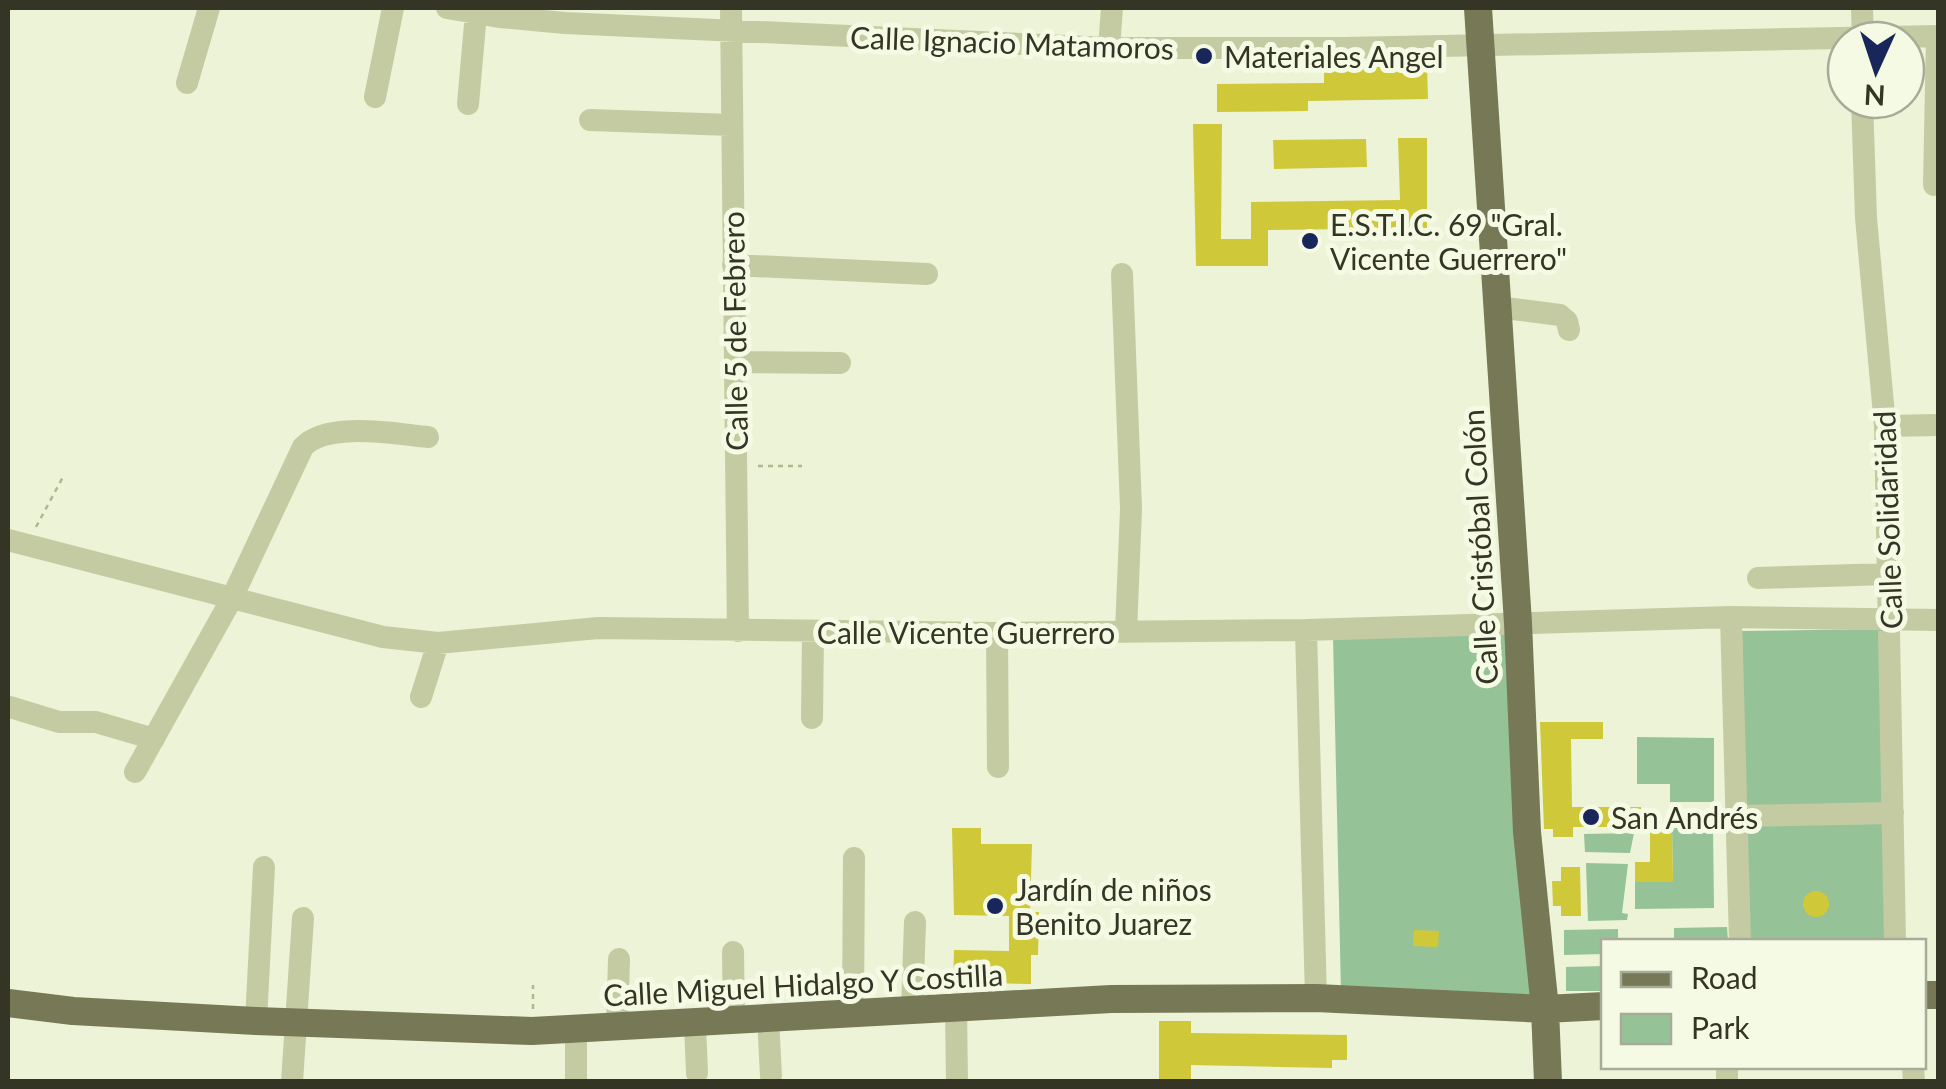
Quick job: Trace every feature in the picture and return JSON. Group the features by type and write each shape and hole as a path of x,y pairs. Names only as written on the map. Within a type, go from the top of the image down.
{"main road":[{"name":"Calle Cristóbal Colón","path":"1478,8 1518,623 1527,832 1545,1009 1548,1082"},
{"name":"Calle Miguel Hidalgo Y Costilla","path":"8,1003 73,1011 297,1024 576,1030 853,1012 1168,998 1316,998 1545,1009 1601,1006"}],"street":[{"path":"188,83 209,8"},
{"path":"375,97 393,8"},
{"path":"1109,48 1112,8"},
{"path":"463,10 468,104"},
{"name":"Calle Ignacio Matamoros","path":"463,10 565,23 731,19 1109,48 1826,39"},
{"name":"Calle 5 de Febrero","path":"731,19 738,631"},
{"path":"1934,186 1938,36"},
{"path":"590,120 730,126"},
{"name":"Calle Solidaridad","path":"1863,120 1865,201 1885,426 1895,939"},
{"path":"733,266 927,274"},
{"path":"1122,274 1131,509 1126,632"},
{"path":"1497,307 1560,316 1568,321 1569,330"},
{"path":"735,362 840,362"},
{"path":"1885,426 1938,425"},
{"path":"135,772 231,600 296,458 311,438 371,432 428,437"},
{"name":"Calle Vicente Guerrero","path":"17,543 383,637 438,643 598,628 997,633 1306,630 1731,617 1938,620"},
{"path":"1758,578 1887,574"},
{"path":"1731,617 1740,939"},
{"path":"1306,630 1316,998"},
{"path":"812,718 814,633"},
{"path":"997,633 998,767"},
{"path":"422,698 438,643"},
{"path":"10,706 58,722 96,722 154,740"},
{"path":"1736,816 1893,813"},
{"path":"853,1012 854,858"},
{"path":"256,1021 264,867"},
{"path":"292,1082 304,918"},
{"path":"912,1009 915,922"},
{"path":"732,952 734,1021"},
{"path":"617,1028 620,959"},
{"path":"956,1007 957,1082"},
{"path":"768,1018 771,1076"},
{"path":"695,1024 697,1073"},
{"path":"576,1030 576,1082"}],"path":[{"path":"737,466 802,466"},
{"path":"17,543 64,475"}],"green space":[{"path":"1883,629 1888,939 1747,939 1742,631"},
{"path":"1511,634 1533,997 1341,992 1333,637"},
{"path":"1637,737 1714,738 1714,802 1670,802 1670,784 1637,784"},
{"path":"1672,827 1713,827 1714,908 1635,909 1635,882 1673,881"},
{"path":"1634,833 1630,853 1585,852 1584,834"},
{"path":"1586,863 1628,864 1622,913 1628,914 1627,920 1588,921"},
{"path":"1727,927 1728,939 1674,939 1674,928"},
{"path":"1618,929 1618,939 1601,939 1601,954 1564,955 1564,930"},
{"path":"1601,966 1601,991 1566,991 1566,967"}],"building":[{"path":"1427,66 1428,99 1308,101 1308,111 1217,112 1217,84 1324,83 1324,67"},
{"path":"1193,124 1222,124 1221,239 1251,239 1251,202 1400,200 1398,138 1427,138 1427,228 1268,230 1268,266 1196,266"},
{"path":"1366,139 1367,167 1274,169 1273,140"},
{"path":"1540,722 1603,722 1603,739 1571,739 1572,807 1641,807 1641,827 1573,827 1573,837 1553,837 1553,829 1544,829"},
{"path":"1672,827 1673,882 1635,882 1635,862 1650,862 1650,828"},
{"path":"952,828 981,828 981,844 1032,844 1030,912 1039,912 1038,955 1031,955 1031,984 988,983 988,988 953,990 954,950 1009,951 1009,916 954,915"},
{"path":"1561,867 1580,867 1581,916 1561,916 1561,906 1553,906 1552,881 1561,881"},
{"path":"1816,891 1825,895 1829,904 1825,913 1816,917 1807,913 1803,904 1807,895"},
{"path":"1414,930 1439,931 1438,947 1413,946"},
{"path":"1159,1021 1191,1021 1191,1033 1347,1035 1347,1060 1332,1060 1332,1068 1191,1065 1191,1082 1159,1082"}],"place":[{"name":"Materiales Angel","path":"1204,56"},
{"name":"E.S.T.I.C. 69 \"Gral. Vicente Guerrero\"","path":"1310,241"},
{"name":"San Andrés","path":"1591,817"},
{"name":"Jardín de niños Benito Juarez","path":"995,906"}]}
